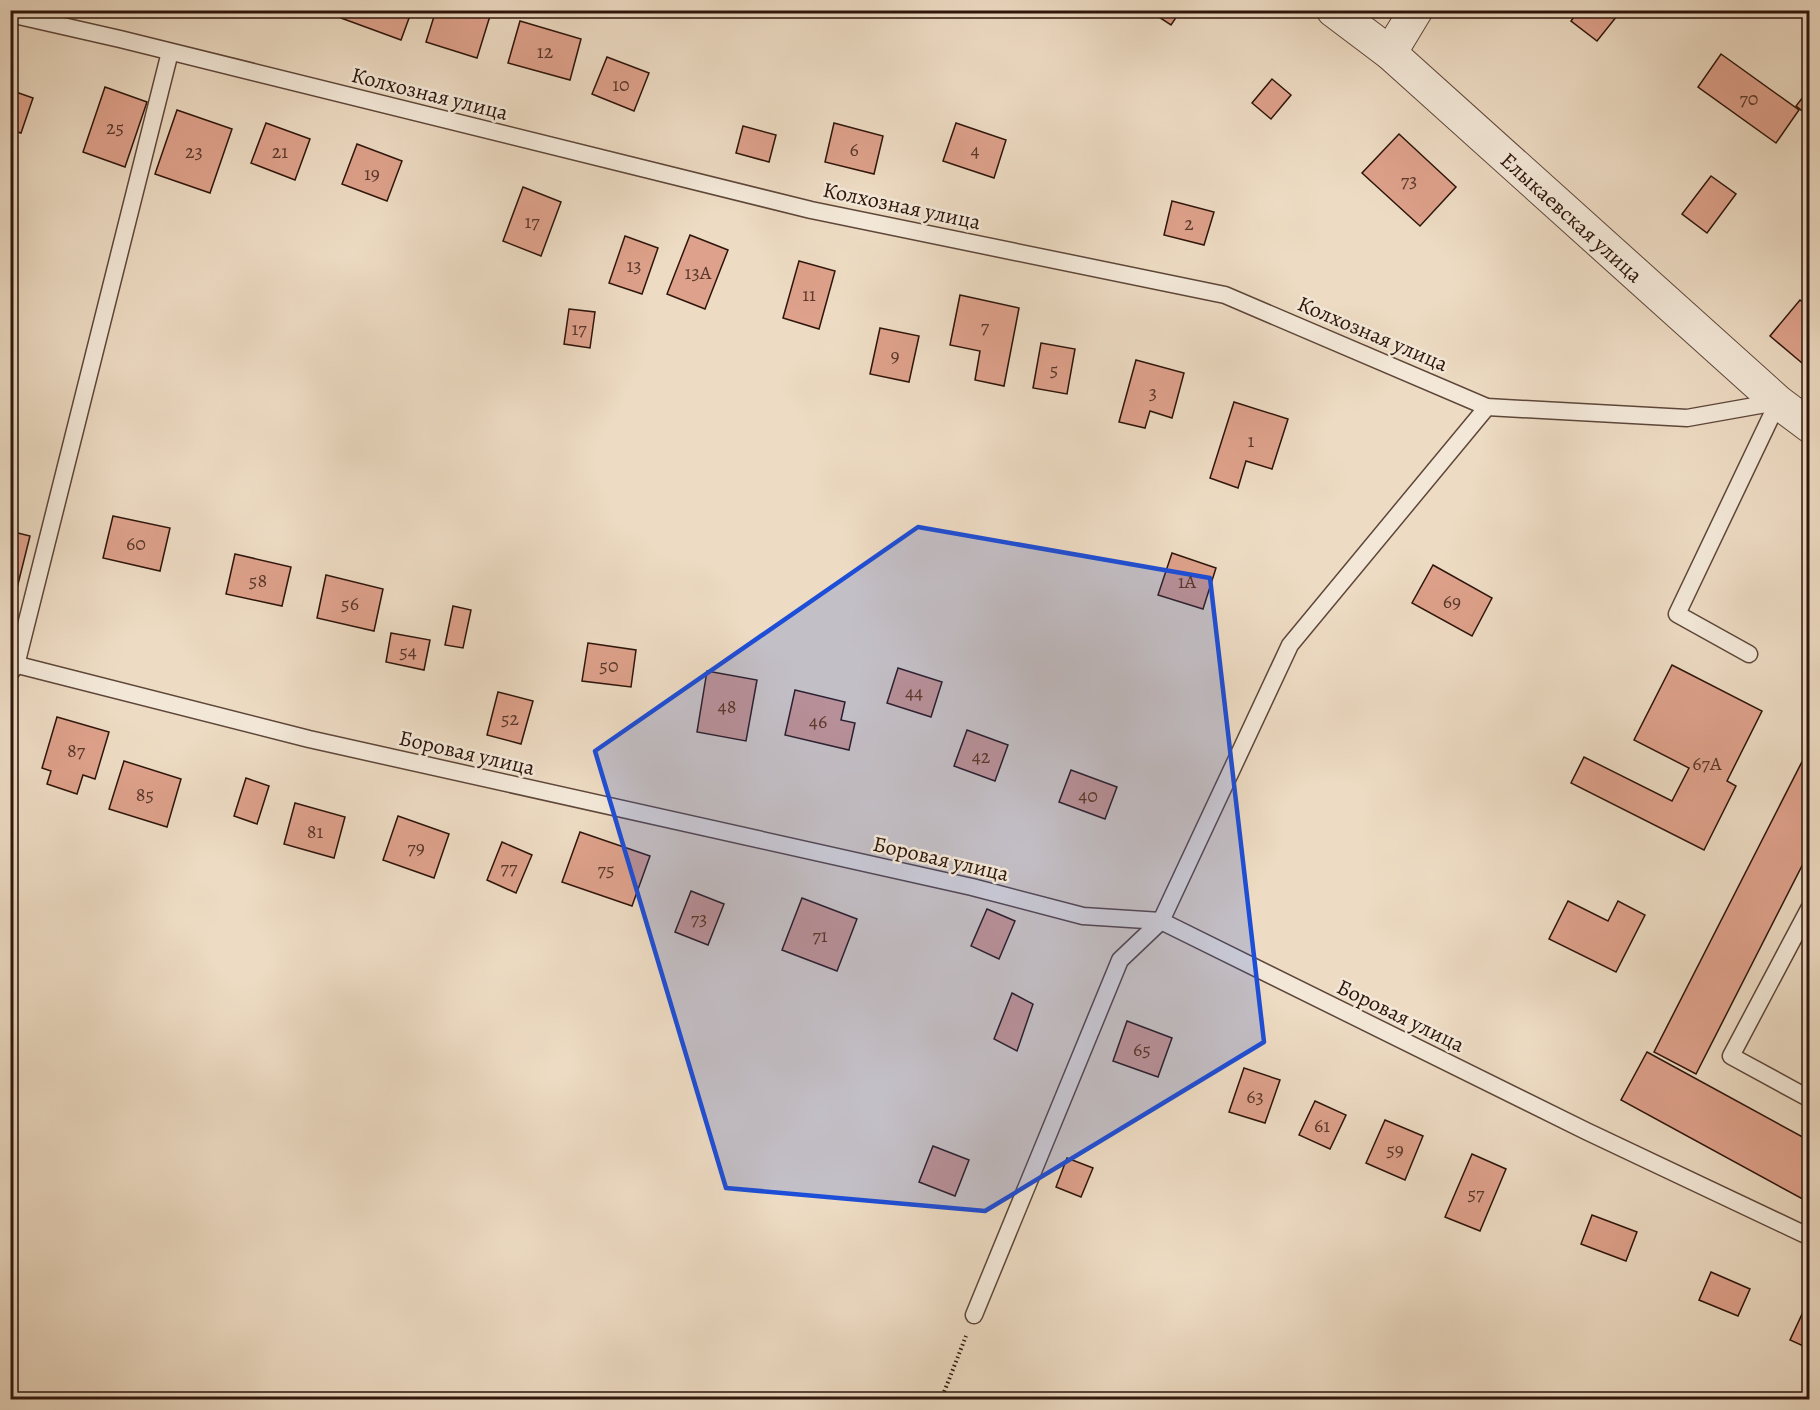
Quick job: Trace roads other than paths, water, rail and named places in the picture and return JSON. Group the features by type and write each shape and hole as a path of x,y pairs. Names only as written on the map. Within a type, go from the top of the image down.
{"street":[{"name":"Елыкаевская улица","path":"1333,10 1390,53 1778,402 1809,426"},
{"path":"1390,53 1416,10"}],"lane":[{"name":"Колхозная улица","path":"10,14 811,210 1225,295 1487,407 1687,418 1778,402"},
{"path":"12,667 170,52"},
{"path":"1749,654 1677,615 1778,402"},
{"path":"974,1315 1120,960 1161,921 1290,645 1487,407"},
{"name":"Боровая улица","path":"12,667 309,739 961,885 1083,916 1161,921 1586,1131 1809,1238"},
{"path":"1809,907 1731,1056 1809,1099"}]}
